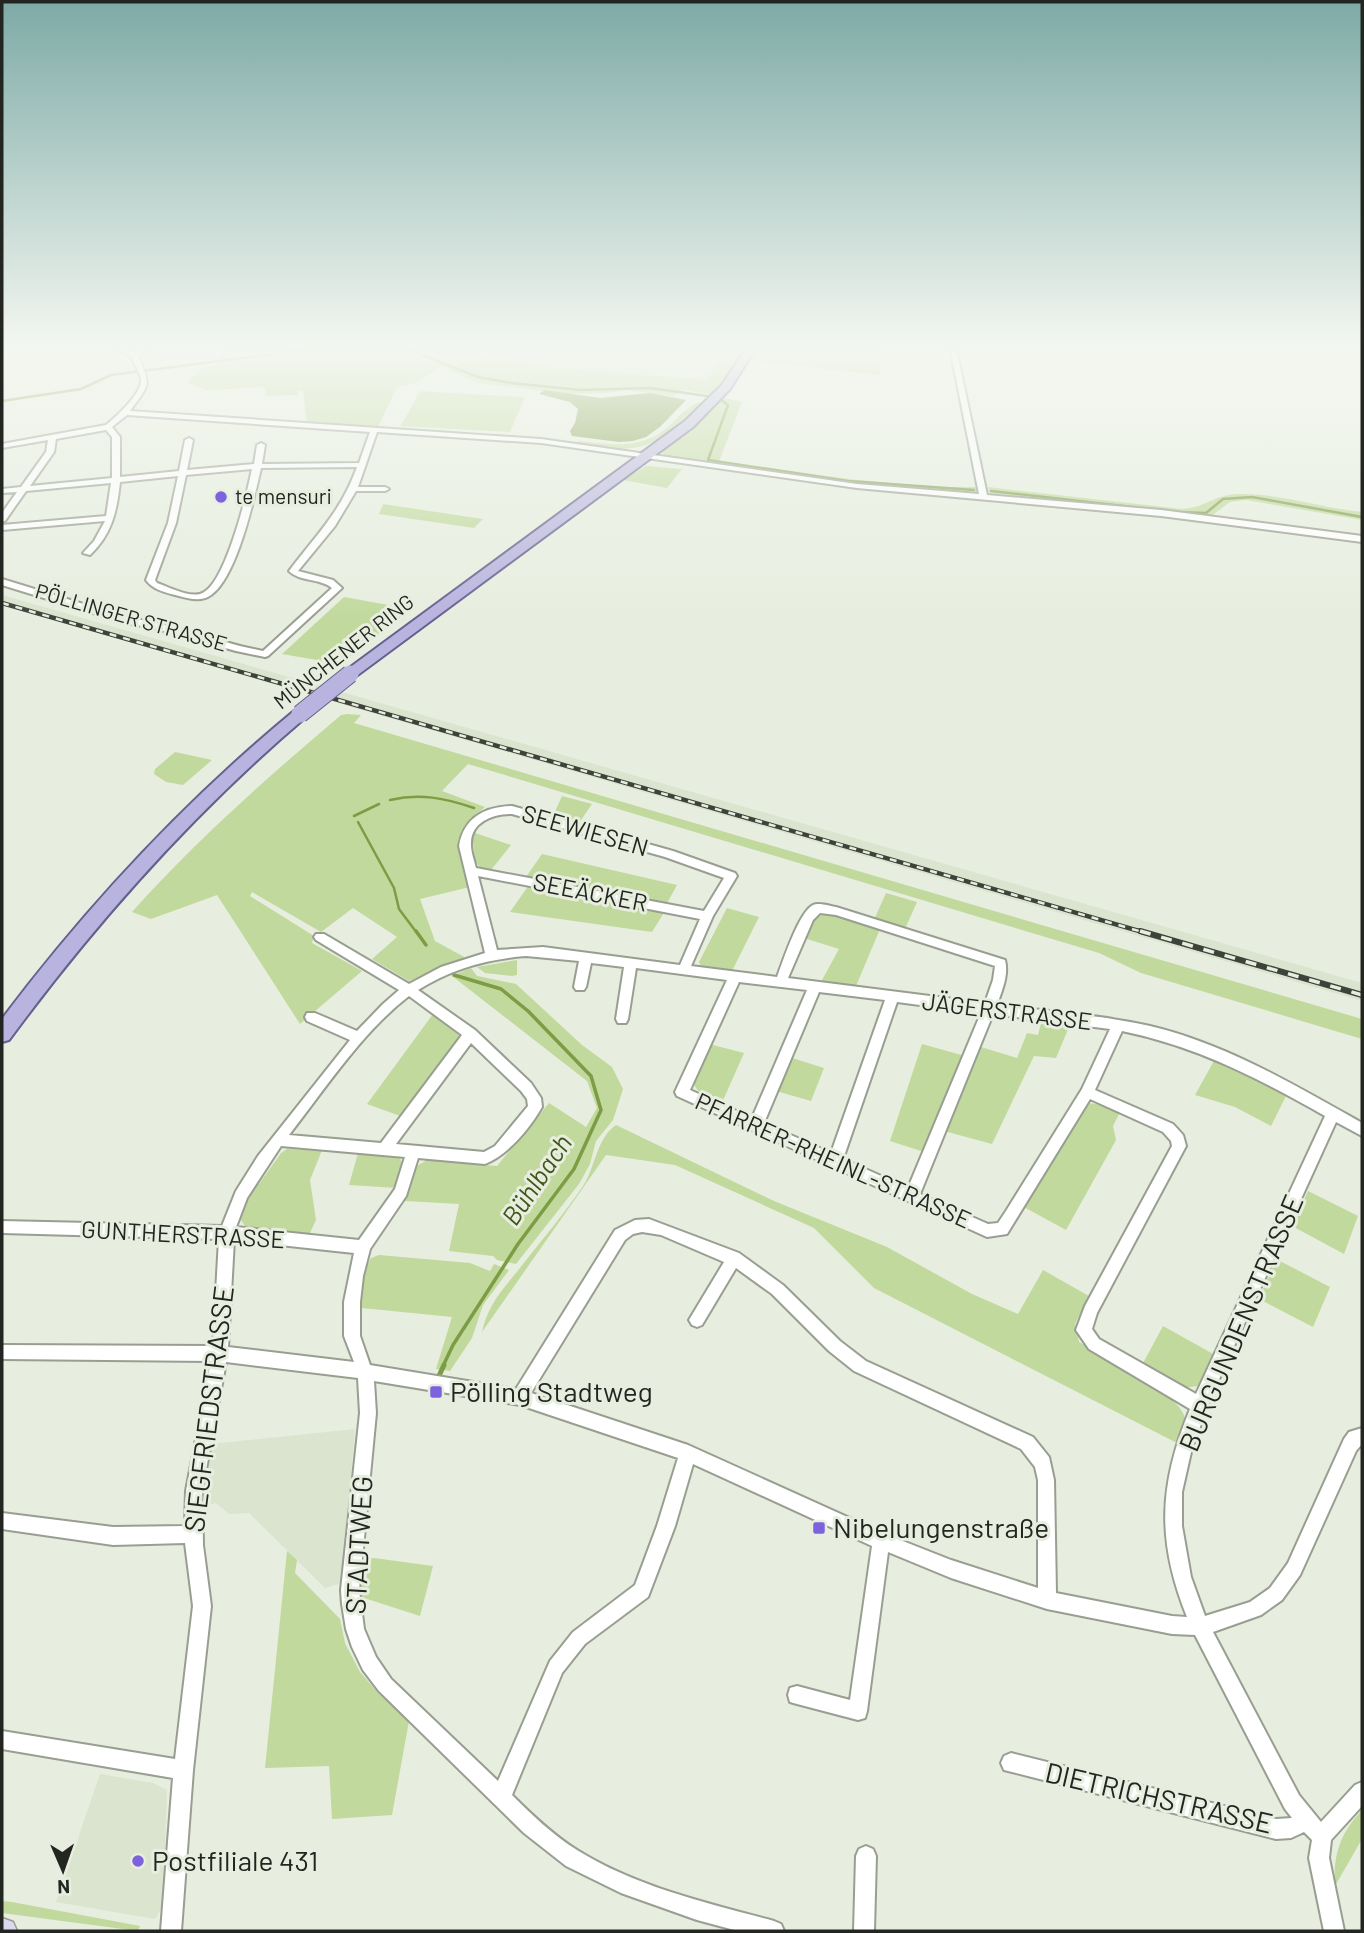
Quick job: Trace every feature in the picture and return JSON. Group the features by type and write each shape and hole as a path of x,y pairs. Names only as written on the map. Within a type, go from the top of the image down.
{"main road":[{"name":"MÜNCHENER RING","path":"2,1034 66,951 156,847 227,776 350,674 668,438"}],"street":[{"path":"2,446 51,438"},
{"path":"2,519 20,490 50,452 52,438"},
{"path":"87,553 93,549 110,518 116,438"},
{"path":"372,438 354,489 385,489"},
{"path":"489,438 541,441 857,486 1285,527 1362,539"},
{"path":"971,438 983,496"},
{"path":"189,440 172,523 150,582 201,596 212,591 223,573 244,522 261,445"},
{"path":"2,491 257,467 363,465"},
{"name":"PÖLLINGER STRASSE","path":"2,582 55,597 80,608 260,654 270,650 336,590 332,583 293,571 332,524 354,489"},
{"path":"2,528 110,518"},
{"name":"SEEWIESEN","path":"492,956 465,846 467,831 484,814 512,810 668,854 731,876 707,916 684,969"},
{"name":"SEEÄCKER","path":"473,870 707,916"},
{"path":"781,981 812,911 826,908 998,961 1002,967 989,1009 912,1196"},
{"path":"278,1140 413,1153 490,1157 500,1150 533,1112 535,1103 532,1094 467,1032 409,990 320,937"},
{"name":"JÄGERSTRASSE","path":"409,990 438,974 492,956 531,952 1118,1025 1158,1032 1196,1044 1250,1067 1362,1130"},
{"path":"580,987 586,957"},
{"path":"622,1020 631,963"},
{"name":"PFARRER-RHEINL-STRASSE","path":"734,976 682,1092 987,1231 1002,1229 1087,1092 1118,1025"},
{"path":"757,1125 815,986"},
{"name":"SIEGFRIEDSTRASSE","path":"171,1931 183,1770 202,1606 193,1534 197,1464 220,1354 227,1233 241,1197 259,1165 359,1038 409,990"},
{"path":"835,1161 892,998"},
{"path":"311,1017 359,1038"},
{"path":"385,1149 467,1032"},
{"path":"1087,1092 1168,1128 1175,1133 1179,1146 1090,1311 1084,1330 1094,1344 1201,1406"},
{"name":"BURGUNDENSTRASSE","path":"1322,1836 1306,1821 1293,1802 1200,1626 1178,1562 1173,1528 1174,1492 1180,1465 1201,1406 1333,1113"},
{"name":"STADTWEG","path":"413,1153 401,1192 363,1247 356,1276 351,1320 355,1350 365,1372 368,1413 350,1590 355,1632 368,1664 385,1685 537,1832 574,1859 704,1913 774,1931"},
{"path":"520,1397 608,1252 629,1228 638,1224 653,1226 734,1258 767,1281 843,1354 860,1366 1014,1436 1037,1453 1043,1463 1046,1480 1048,1600"},
{"name":"GUNTHERSTRASSE","path":"2,1227 227,1233 363,1247"},
{"path":"696,1320 734,1258"},
{"path":"2,1352 220,1354 365,1372 520,1397 688,1454 881,1541 951,1569 1048,1600 1144,1621 1200,1626 1255,1609 1276,1594 1294,1569 1350,1444 1355,1438 1362,1436"},
{"path":"501,1797 556,1667 579,1638 642,1591 688,1454"},
{"path":"2,1521 114,1536 193,1534"},
{"path":"797,1695 858,1711 881,1541"},
{"path":"2,1740 183,1770"},
{"name":"DIETRICHSTRASSE","path":"1011,1763 1276,1829 1291,1828 1306,1821"},
{"path":"1334,1931 1319,1858 1322,1836 1362,1792"},
{"path":"864,1931 866,1856"}],"shaded area":[{"path":"589,438 642,438 619,442"},
{"path":"662,438 646,445 614,449 574,443 627,444"},
{"path":"677,438 728,438 719,461 849,479 932,487 977,487 978,493 785,474 669,457 662,453"},
{"path":"646,466 682,469 667,488 623,480"},
{"path":"988,487 1182,509 1229,495 1254,494 1362,512 1362,520 1246,500 1230,502 1210,517 990,495"},
{"path":"383,504 483,519 474,528 379,514"},
{"path":"2,595 1362,983 1362,1001 2,605"},
{"path":"344,597 394,606 394,611 403,615 340,664 282,654"},
{"path":"341,715 361,715 354,723 1362,1019 1362,1039 1141,973 1099,953 468,764 442,791 485,807 467,826 461,843 470,887 420,899 435,941 466,958 409,981 372,959 397,937 353,908 321,932 252,892 250,896 314,936 312,943 362,971 300,1024 217,895 151,919 132,912 233,810"},
{"path":"175,752 212,760 183,785 166,782 154,774 155,769"},
{"path":"562,796 592,804 577,826 552,818"},
{"path":"472,832 511,845 491,870 480,868 475,860"},
{"path":"542,854 677,885 666,905 526,877"},
{"path":"529,885 665,911 652,932 510,912"},
{"path":"886,893 917,902 905,929 874,920"},
{"path":"727,908 759,917 732,971 701,966 699,962"},
{"path":"822,915 834,915 880,929 856,986 821,982 839,949 804,938 812,920"},
{"path":"517,960 517,975 512,976 485,973 477,967"},
{"path":"471,968 477,976 516,984 582,1045 612,1067 623,1089 613,1120 596,1141 590,1164 579,1184 516,1264 497,1260 493,1256 449,1251 459,1204 405,1201 415,1167 427,1160 497,1166 549,1103 586,1127 597,1108 587,1081 452,976"},
{"path":"433,1014 461,1037 403,1117 367,1104"},
{"path":"1041,1023 1069,1027 1056,1058 1034,1056 992,1144 944,1131 981,1047 1017,1058 1027,1033 1038,1035"},
{"path":"709,1044 744,1053 721,1105 695,1087 695,1074"},
{"path":"922,1044 965,1056 924,1152 890,1141"},
{"path":"789,1057 824,1068 811,1101 776,1091"},
{"path":"1215,1059 1286,1096 1271,1126 1235,1107 1195,1095"},
{"path":"1088,1103 1103,1105 1120,1112 1113,1126 1116,1140 1066,1230 1022,1206 1082,1107"},
{"path":"616,1125 774,1201 887,1247 972,1294 1018,1314 1043,1270 1089,1296 1075,1324 1079,1342 1152,1385 1177,1404 1185,1421 1179,1444 874,1288 814,1228 675,1165 606,1155 482,1332 497,1297 583,1186 600,1145"},
{"path":"287,1149 322,1150 310,1180 316,1220 309,1235 247,1229 239,1217 255,1184 259,1184 281,1153"},
{"path":"358,1153 400,1158 403,1167 397,1188 349,1185"},
{"path":"1308,1191 1358,1216 1344,1254 1292,1226"},
{"path":"379,1255 470,1263 490,1271 494,1264 509,1270 483,1305 472,1338 450,1371 436,1369 452,1317 362,1308 366,1270 371,1258"},
{"path":"1276,1259 1330,1287 1313,1327 1259,1299"},
{"path":"1163,1326 1215,1355 1198,1386 1183,1388 1142,1365"},
{"path":"355,1429 342,1583 325,1588 249,1513 229,1514 216,1503 201,1507 210,1444"},
{"path":"287,1551 297,1560 295,1573 340,1619 345,1643 360,1672 380,1695 409,1721 392,1815 332,1819 329,1766 265,1768"},
{"path":"374,1558 433,1566 420,1616 361,1597 362,1560"},
{"path":"100,1774 153,1783 167,1790 163,1906 155,1919 56,1902"},
{"path":"1362,1810 1362,1839 1335,1886 1335,1864 1343,1836"},
{"path":"2,1901 140,1926 138,1931 2,1913"}],"waterway":[{"path":"716,438 708,460 848,481 974,490"},
{"path":"991,491 1150,509"},
{"path":"1175,512 1206,513 1223,499 1252,497 1362,517"},
{"name":"Bühlbach","path":"390,800 432,798 474,808"},
{"name":"Bühlbach","path":"354,816 379,804"},
{"name":"Bühlbach","path":"358,822 394,888 399,909 417,933"},
{"name":"Bühlbach","path":"416,931 426,945"},
{"name":"Bühlbach","path":"443,1366 453,1345 518,1244 574,1169 601,1110 591,1076 528,1011 501,989 454,975"},
{"name":"Bühlbach","path":"438,1378 444,1365"}],"railway":[{"path":"2,603 1146,933"},
{"path":"1140,931 1362,995"}],"place":[{"name":"te mensuri","path":"221,497"},
{"name":"Pölling Stadtweg","path":"436,1392"},
{"name":"Nibelungenstraße","path":"819,1528"},
{"name":"Postfiliale 431","path":"138,1861"}]}
